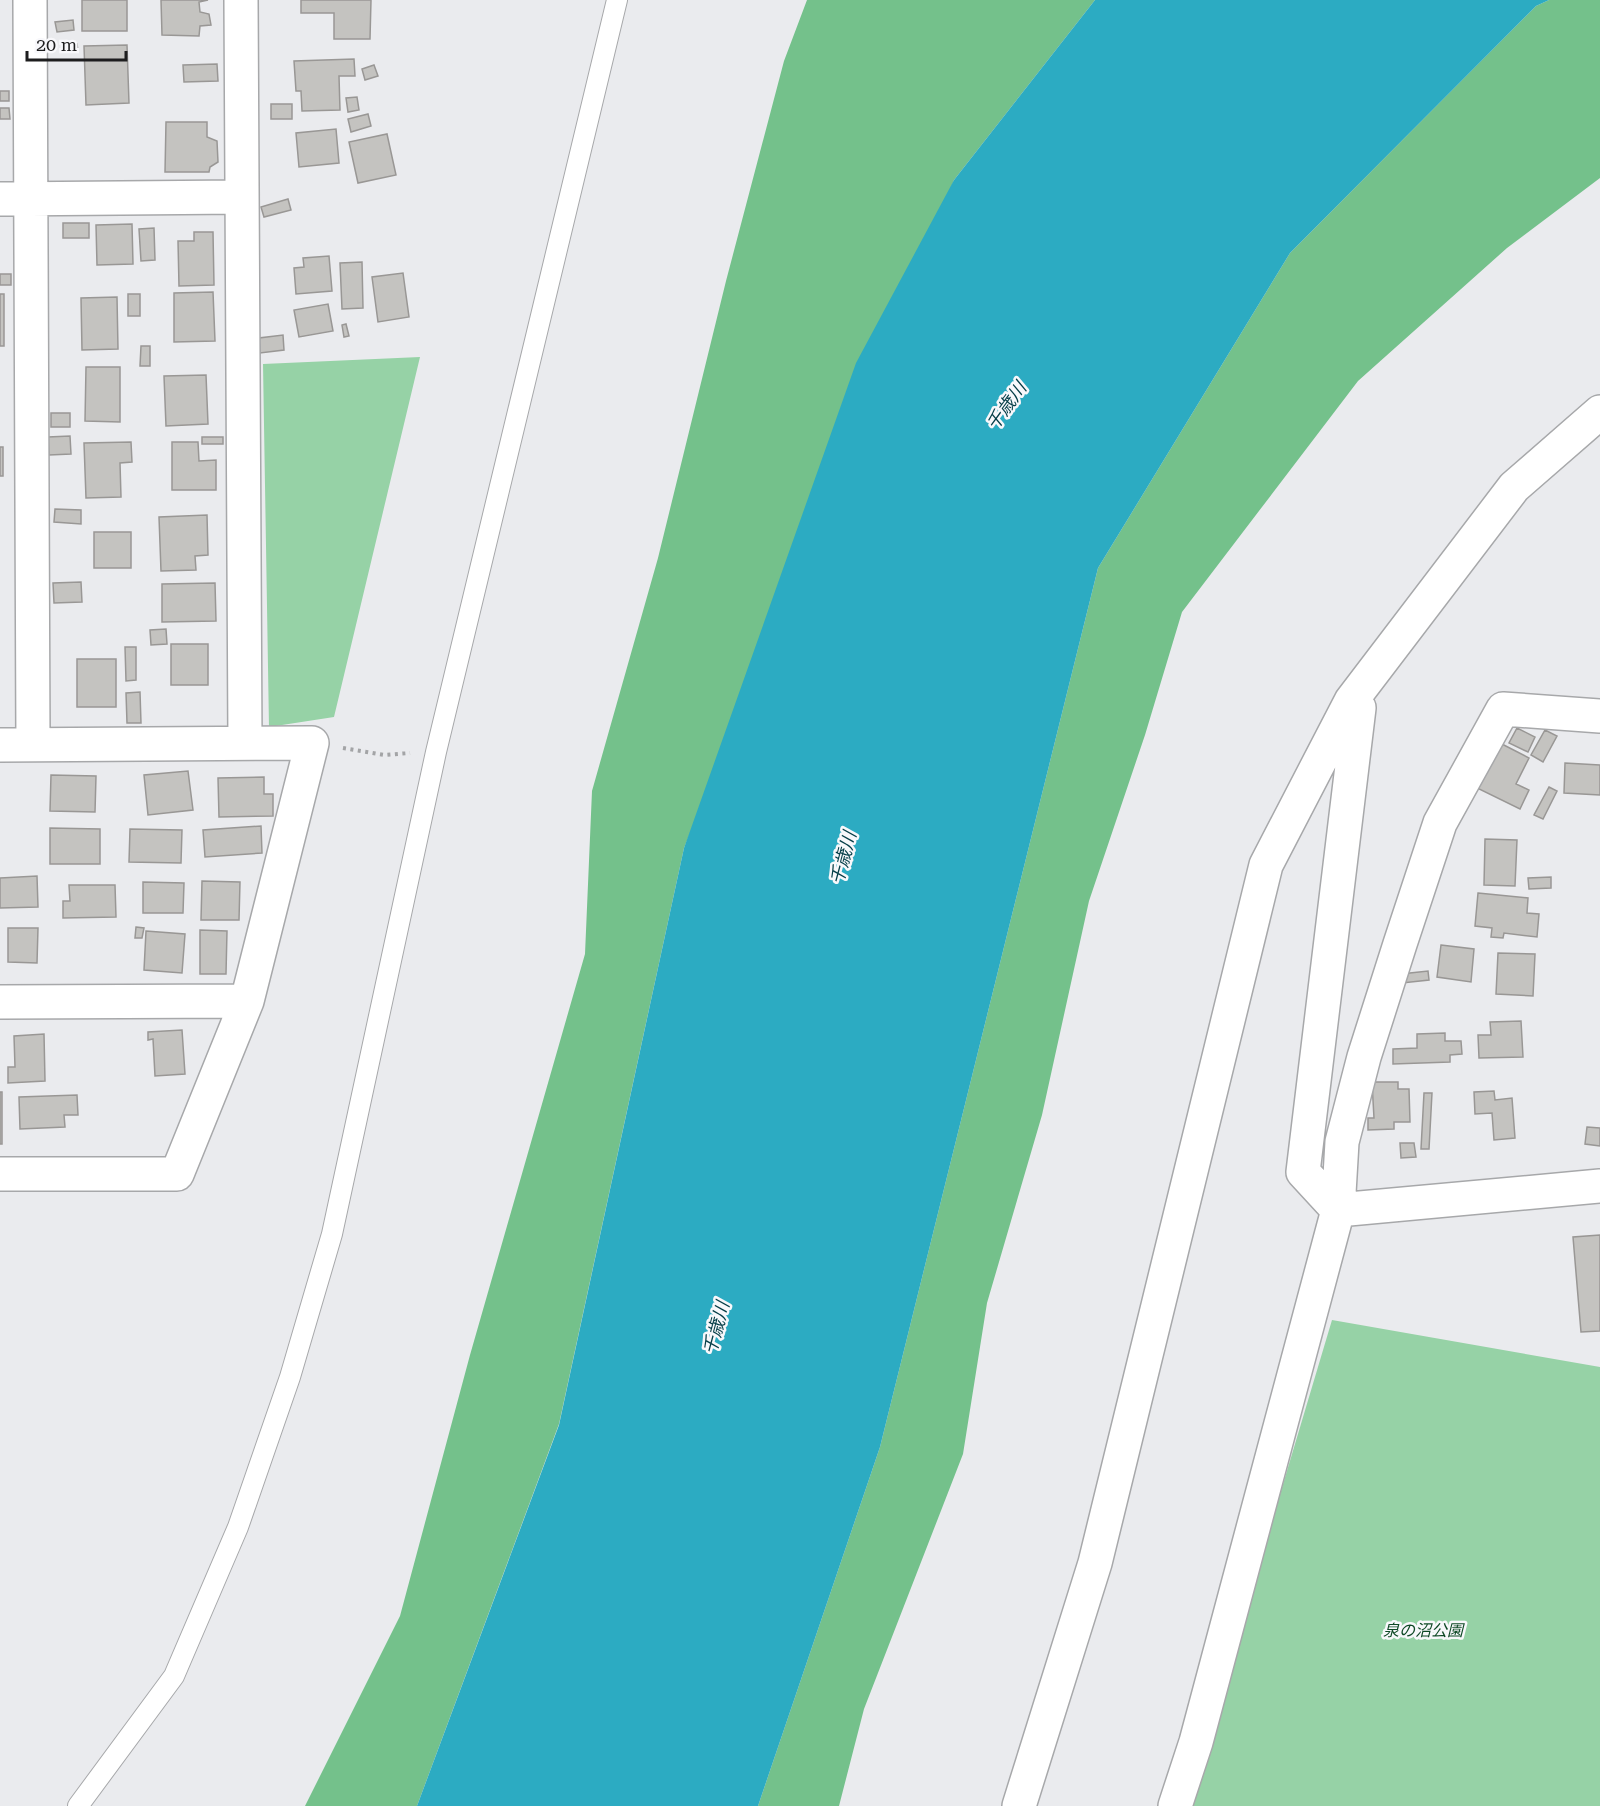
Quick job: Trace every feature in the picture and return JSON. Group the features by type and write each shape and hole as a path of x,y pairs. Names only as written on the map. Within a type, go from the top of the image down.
{"street":[{"path":"30,0 15,199 33,745"},
{"path":"241,0 245,743"},
{"path":"15,199 242,197"},
{"path":"1019,1806 1095,1563 1266,865 1351,701 1514,487 1600,412"},
{"path":"1338,1210 1303,1172 1359,708 1351,701"},
{"path":"1175,1806 1196,1742 1338,1210 1342,1142 1361,1068 1440,824 1503,710 1600,716"},
{"path":"0,745 312,743 247,1001 177,1174 0,1174"},
{"path":"0,1002 247,1001"},
{"path":"1338,1210 1600,1186"}],"lane":[{"path":"78,1806 174,1676 238,1527 290,1377 332,1234 436,752 617,0"}],"path":[{"path":"312,743 385,755 436,752"}],"green space":[{"path":"807,0 1095,0 954,180 684,848 559,1424 417,1806 305,1806 400,1616 470,1355 585,954 592,791 658,558 726,281 784,61"},
{"path":"1549,0 1600,0 1600,178 1507,248 1358,381 1182,612 1145,735 1089,901 1042,1115 987,1303 963,1454 864,1709 839,1806 758,1806 880,1447 1098,568 1290,253 1536,6"},
{"path":"420,357 334,717 269,727 263,364"},
{"name":"泉の沼公園","path":"1332,1320 1600,1367 1600,1806 1187,1806"}],"water":[{"name":"千歳川","path":"1095,0 1549,0 1536,6 1290,253 1098,568 880,1447 758,1806 417,1806 559,1425 684,848 856,363 954,180"}],"building":[{"path":"82,0 127,0 127,31 82,31"},
{"path":"161,0 208,0 199,2 200,12 209,14 211,25 200,26 199,36 162,35"},
{"path":"301,0 371,0 370,39 334,39 334,13 301,13"},
{"path":"73,20 74,30 57,32 55,22"},
{"path":"62,44 77,44 78,51 62,52"},
{"path":"127,45 129,103 86,105 84,46"},
{"path":"354,59 355,76 339,76 340,110 302,111 301,91 296,91 294,61"},
{"path":"217,64 218,81 184,82 183,65"},
{"path":"374,65 378,76 365,80 362,69"},
{"path":"0,91 9,91 9,101 0,101"},
{"path":"357,97 359,110 348,112 346,98"},
{"path":"271,104 292,104 292,119 271,119"},
{"path":"0,108 9,108 10,119 0,119"},
{"path":"368,114 371,126 351,132 348,119"},
{"path":"166,122 207,122 207,137 217,141 218,162 210,167 209,172 165,172"},
{"path":"336,129 339,163 299,167 296,133"},
{"path":"387,134 396,175 358,183 349,142"},
{"path":"288,199 291,210 264,217 261,207"},
{"path":"63,223 89,223 89,238 63,238"},
{"path":"132,224 133,264 97,265 96,225"},
{"path":"154,228 155,260 141,261 139,229"},
{"path":"194,232 213,232 214,285 179,286 178,241 194,241"},
{"path":"329,256 332,291 296,294 294,268 304,267 303,258"},
{"path":"362,262 363,308 342,309 340,263"},
{"path":"403,273 409,317 378,322 372,277"},
{"path":"0,274 11,274 11,285 0,285"},
{"path":"213,292 215,341 174,342 174,293"},
{"path":"0,294 4,294 4,346 0,346"},
{"path":"128,294 140,294 140,316 128,316"},
{"path":"117,297 118,349 82,350 81,298"},
{"path":"328,304 333,331 299,337 294,310"},
{"path":"346,324 349,336 344,337 342,325"},
{"path":"283,335 284,350 260,353 259,338"},
{"path":"141,346 150,346 150,366 140,366"},
{"path":"86,367 120,367 120,422 85,421"},
{"path":"206,375 208,424 166,426 164,376"},
{"path":"51,413 70,413 70,427 51,427"},
{"path":"70,436 71,454 49,455 48,437"},
{"path":"202,437 223,437 223,444 202,444"},
{"path":"131,442 132,462 120,463 121,497 86,498 84,443"},
{"path":"172,442 198,442 199,461 216,460 216,490 172,490"},
{"path":"0,447 3,447 3,476 0,476"},
{"path":"55,509 81,510 81,524 54,522"},
{"path":"207,515 208,555 195,556 196,570 161,571 159,517"},
{"path":"94,532 131,532 131,568 94,568"},
{"path":"81,582 82,602 54,603 53,583"},
{"path":"215,583 216,621 162,622 162,584"},
{"path":"166,629 167,644 151,645 150,630"},
{"path":"171,644 208,644 208,685 171,685"},
{"path":"125,647 136,647 136,680 126,681"},
{"path":"77,659 116,659 116,707 77,707"},
{"path":"140,692 141,723 127,723 126,693"},
{"path":"1517,728 1535,737 1528,752 1509,743"},
{"path":"1545,730 1557,736 1543,762 1531,755"},
{"path":"1498,742 1529,758 1516,784 1529,790 1520,809 1475,787"},
{"path":"1565,763 1600,765 1600,795 1564,793"},
{"path":"188,771 193,810 148,815 144,775"},
{"path":"51,775 96,776 95,812 50,811"},
{"path":"264,777 264,794 273,794 273,816 219,817 218,778"},
{"path":"1549,787 1557,791 1543,819 1534,815"},
{"path":"261,826 262,853 205,857 203,830"},
{"path":"50,828 100,829 100,864 50,864"},
{"path":"130,829 182,830 181,863 129,862"},
{"path":"1485,839 1517,840 1515,886 1484,885"},
{"path":"37,876 38,907 0,908 0,878"},
{"path":"1551,877 1551,888 1529,889 1528,878"},
{"path":"202,881 240,882 239,920 201,920"},
{"path":"143,882 184,883 183,913 143,913"},
{"path":"69,885 115,885 116,917 63,918 63,901 70,901"},
{"path":"1478,893 1528,898 1527,913 1539,914 1537,937 1504,933 1503,938 1491,937 1492,928 1475,926"},
{"path":"136,927 144,928 142,938 135,938"},
{"path":"8,928 38,928 37,963 8,962"},
{"path":"200,930 227,931 226,974 200,974"},
{"path":"146,931 185,934 182,973 144,970"},
{"path":"1441,945 1474,949 1471,982 1437,977"},
{"path":"1498,953 1535,954 1533,996 1496,994"},
{"path":"1428,971 1429,980 1402,983 1401,974"},
{"path":"1521,1021 1523,1057 1479,1058 1478,1035 1491,1035 1490,1022"},
{"path":"182,1030 185,1074 155,1076 153,1039 148,1040 148,1032"},
{"path":"1445,1033 1445,1041 1461,1041 1462,1054 1450,1055 1450,1062 1393,1064 1393,1049 1417,1048 1417,1034"},
{"path":"44,1034 45,1081 8,1083 8,1067 15,1067 14,1036"},
{"path":"1372,1082 1398,1082 1398,1089 1409,1089 1410,1122 1394,1122 1394,1129 1368,1130 1368,1118 1374,1118"},
{"path":"1494,1091 1495,1100 1512,1098 1515,1138 1494,1140 1492,1113 1475,1114 1474,1092"},
{"path":"0,1092 2,1092 2,1144 0,1144"},
{"path":"1424,1093 1432,1093 1429,1149 1421,1149"},
{"path":"77,1095 78,1115 64,1115 65,1127 20,1129 19,1097"},
{"path":"1587,1127 1600,1128 1600,1146 1585,1144"},
{"path":"1400,1143 1414,1143 1416,1157 1401,1158"},
{"path":"1600,1235 1600,1331 1581,1332 1573,1237"}]}
